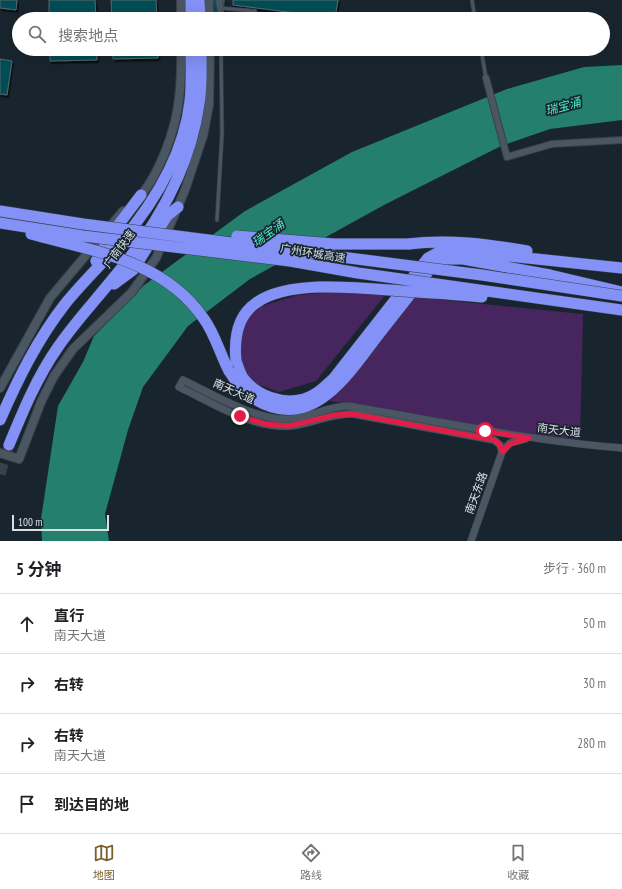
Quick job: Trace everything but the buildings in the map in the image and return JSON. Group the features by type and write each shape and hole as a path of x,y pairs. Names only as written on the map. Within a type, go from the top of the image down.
{"highway":[{"path":"191,0 191,12"},
{"path":"199,0 200,12"},
{"name":"广南快速","path":"0,420 24,367 38,342 65,304 137,222 171,168 195,102 192,56"},
{"name":"广南快速","path":"9,445 42,372 58,347 133,254 163,207 180,172 193,136 200,56"},
{"path":"81,285 113,232 141,195"},
{"path":"99,296 132,270 167,216 178,207"},
{"name":"广州环城高速","path":"0,211 83,224 482,275 622,296"},
{"path":"0,224 106,253 162,277 180,290 205,320 228,371 244,392 266,405 281,410 307,406 320,400 344,378 434,264 439,261 447,259 463,259 543,274 622,292"},
{"name":"广州环城高速","path":"0,224 83,236 290,261 358,273 622,311"},
{"path":"83,224 334,244 408,244 436,241 497,246 622,268"},
{"path":"622,268 451,250 437,253 428,258 334,378 315,394 305,399 287,401 270,397 255,390 242,377 236,361 234,345 237,330 242,317 254,304 268,296 308,288 349,288 468,295 622,311"}],"main road":[{"path":"181,0 181,12"},
{"path":"209,0 209,12"},
{"path":"0,388 50,298 111,225 141,195 154,176 166,152 175,124 182,76 181,56"},
{"path":"0,453 19,459 41,402 54,376 73,350 136,286 156,258 178,207 203,136 209,105 210,56"}],"street":[{"path":"220,0 220,8"},
{"path":"486,78 507,157 552,144 622,140"},
{"name":"南天大道","path":"502,452 500,445 494,440 353,414 335,415 289,426 265,424 240,416 179,387 184,380 266,417 279,419 297,418 330,407 348,406 529,438 622,448"},
{"path":"502,452 510,444 529,438"},
{"name":"南天东路","path":"471,541 502,452"}],"lane":[{"path":"472,0 474,12"},
{"path":"220,12 220,8 255,12"},
{"path":"217,220 222,134 221,56"},
{"path":"482,56 486,78"}],"shaded area":[{"path":"336,292 386,294 316,381 279,392 251,382 242,367 237,345 243,324 259,307 298,295"},
{"path":"414,297 583,314 580,439 553,438 330,401"}],"water":[{"name":"瑞宝涌","path":"622,65 622,120 550,129 501,146 384,205 250,279 188,326 143,387 128,430 105,514 109,541 42,541 41,519 58,406 83,362 94,336 143,286 245,211 352,152 507,89 584,67"}],"tunnel":[{"path":"0,474 9,445"}],"route":[{"path":"240,416 265,424 289,426 300,425 335,415 353,414 494,440 500,445 502,452 504,447 518,440 529,438 485,431"}]}
